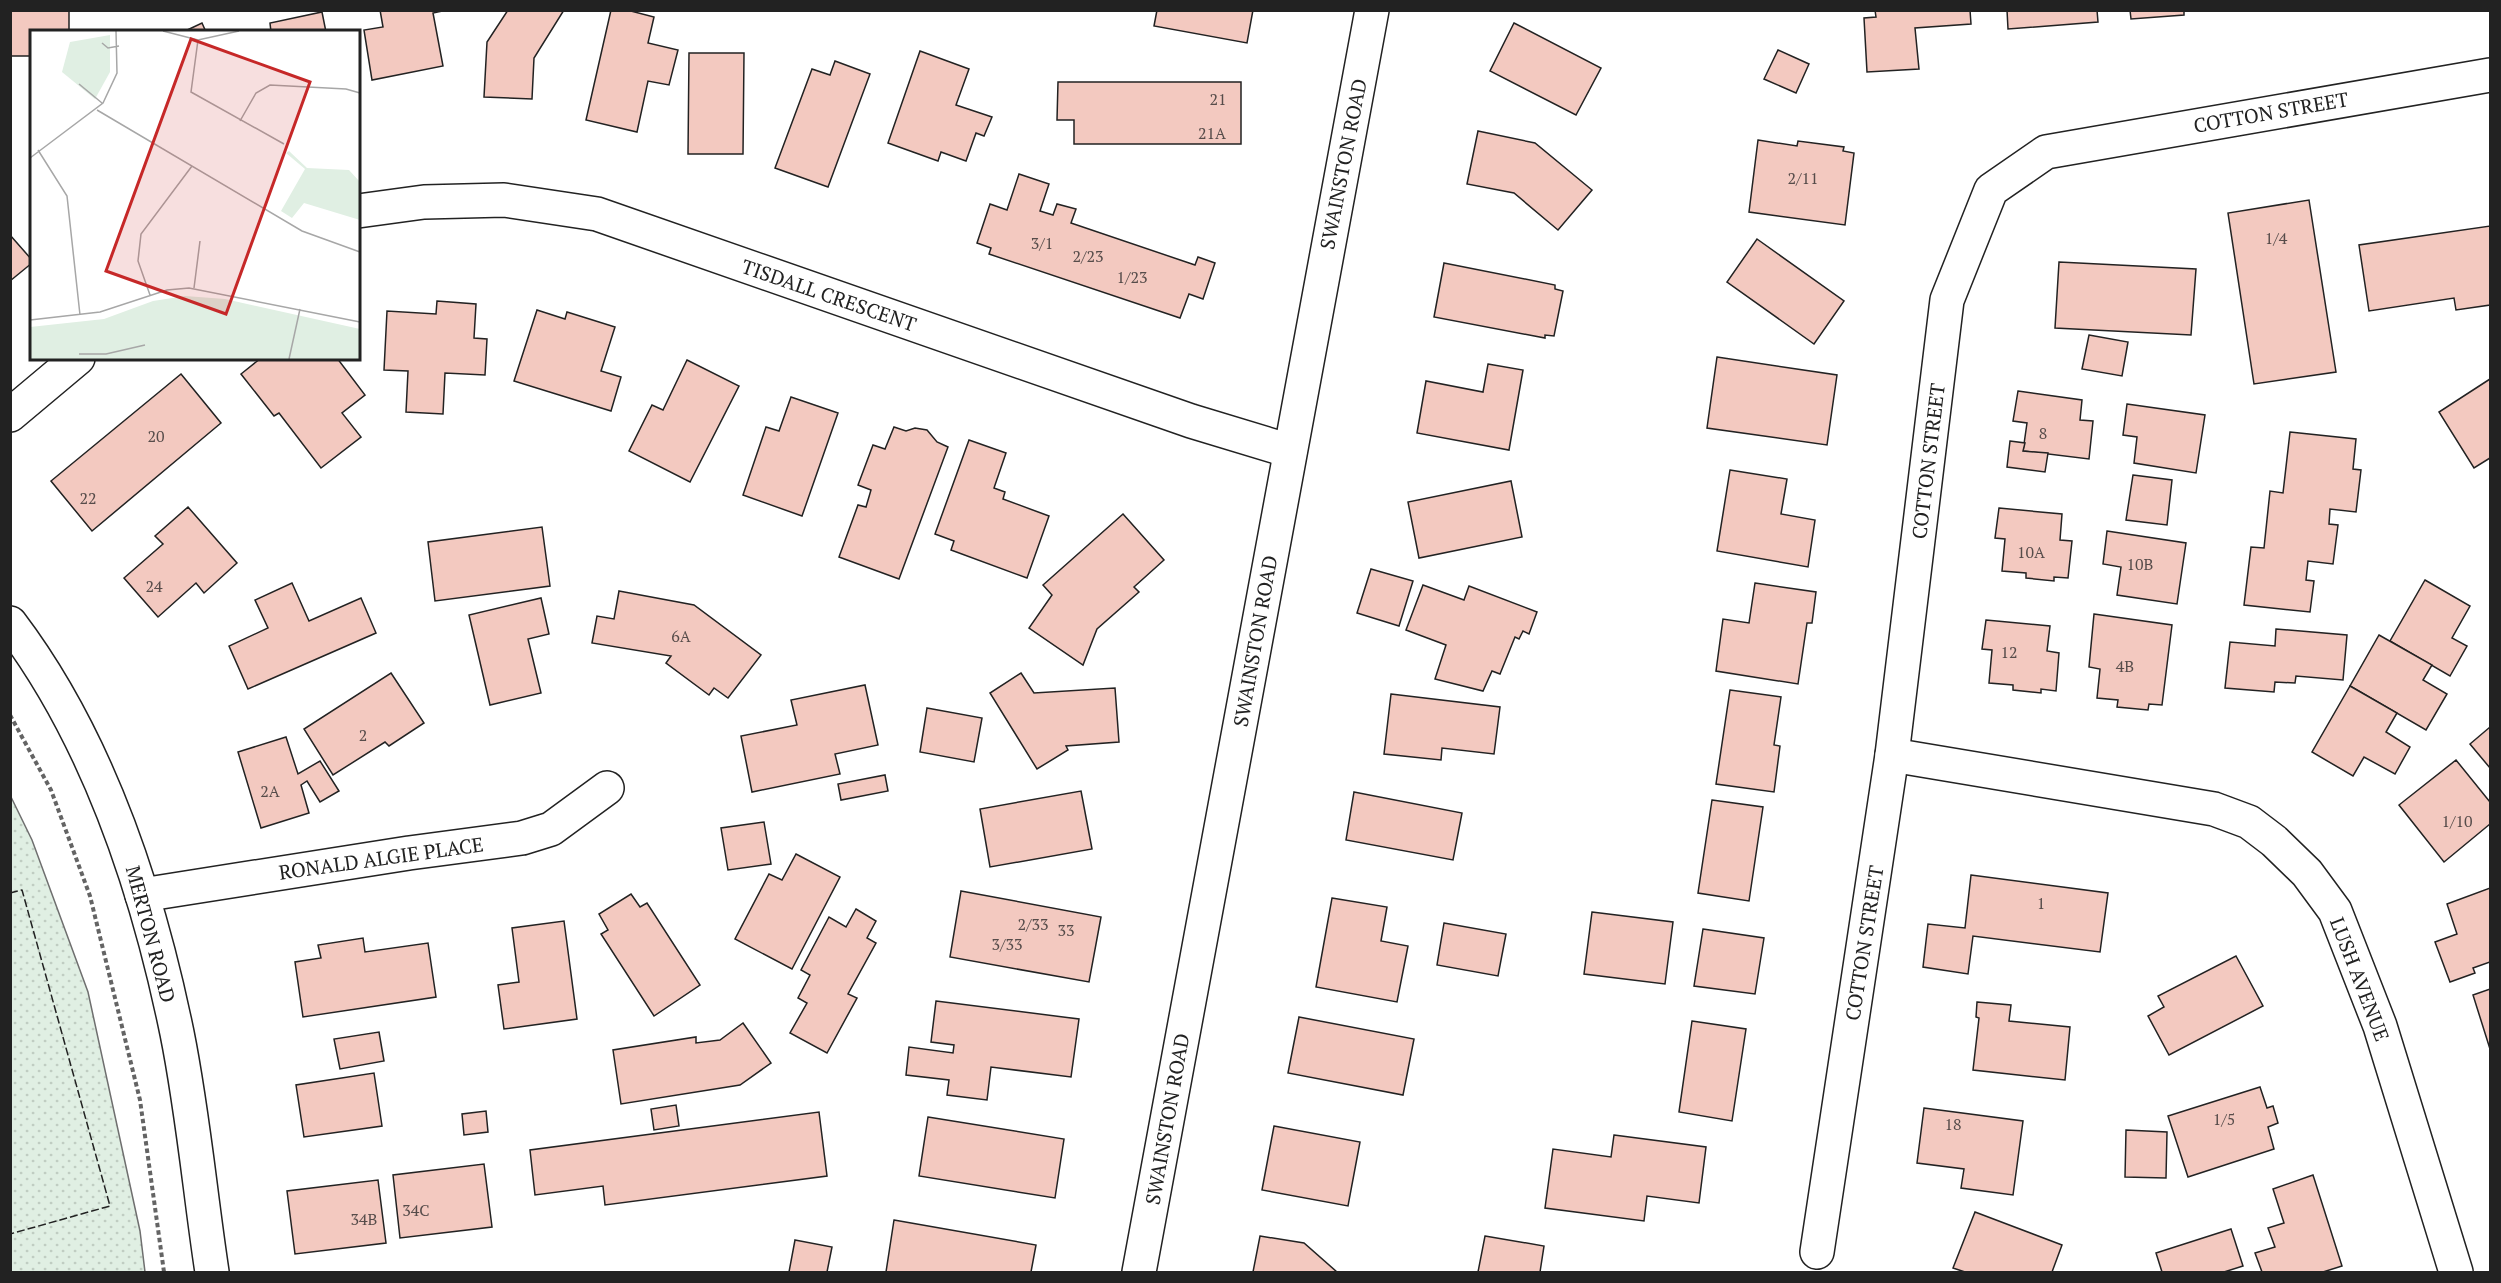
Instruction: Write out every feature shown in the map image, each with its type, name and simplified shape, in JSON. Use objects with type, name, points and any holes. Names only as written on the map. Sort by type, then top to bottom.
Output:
[{"type":"street","name":"SWAINSTON ROAD","points":[[1139,1272],[1372,10]]},
{"type":"street","name":"COTTON STREET","points":[[1817,1252],[1892,755],[1947,300],[1991,190],[2046,152],[2490,75]]},
{"type":"street","name":"TISDALL CRESCENT","points":[[360,211],[424,202],[504,200],[597,214],[1191,421],[1290,451]]},
{"type":"street","points":[[10,415],[76,360]]},
{"type":"street","name":"MERTON ROAD","points":[[10,622],[26,644],[79,736],[109,802],[142,895],[177,1034],[212,1272]]},
{"type":"street","name":"LUSH AVENUE","points":[[1892,755],[2214,809],[2249,822],[2274,841],[2307,873],[2335,911],[2379,1026],[2456,1272]]},
{"type":"street","name":"RONALD ALGIE PLACE","points":[[142,895],[409,853],[522,838],[551,829],[607,788]]},
{"type":"path","points":[[10,715],[51,790],[90,896],[140,1100],[164,1272]]},
{"type":"green space","points":[[11,797],[32,840],[88,992],[140,1231],[145,1272],[11,1272]]},
{"type":"building","points":[[10,10],[69,10],[69,30],[30,30],[30,56],[10,56]]},
{"type":"building","points":[[380,10],[447,10],[433,13],[443,66],[372,80],[364,30],[383,27]]},
{"type":"building","points":[[508,10],[564,10],[534,58],[532,99],[484,97],[487,42]]},
{"type":"building","points":[[611,10],[627,10],[654,17],[648,43],[678,50],[669,85],[648,81],[637,132],[586,120]]},
{"type":"building","points":[[1157,10],[1253,10],[1247,43],[1154,26]]},
{"type":"building","points":[[1875,10],[1970,10],[1971,24],[1915,28],[1919,69],[1867,72],[1864,18],[1876,17]]},
{"type":"building","points":[[2007,10],[2097,10],[2098,22],[2008,29]]},
{"type":"building","points":[[2130,10],[2184,10],[2184,15],[2131,19]]},
{"type":"building","points":[[322,12],[326,30],[271,30],[270,23]]},
{"type":"building","points":[[202,23],[205,30],[187,30]]},
{"type":"building","points":[[1514,23],[1601,68],[1576,115],[1490,71]]},
{"type":"building","points":[[1778,50],[1809,64],[1796,93],[1764,79]]},
{"type":"building","points":[[920,51],[969,69],[956,105],[992,117],[984,136],[976,133],[966,161],[941,152],[938,161],[888,143]]},
{"type":"building","points":[[689,53],[744,53],[743,154],[688,154]]},
{"type":"building","points":[[835,61],[870,74],[828,187],[775,168],[812,69],[830,75]]},
{"type":"building","points":[[1058,82],[1241,82],[1241,144],[1074,144],[1074,120],[1057,120]]},
{"type":"building","points":[[1478,131],[1535,143],[1592,190],[1558,230],[1514,193],[1467,184]]},
{"type":"building","points":[[1758,140],[1797,146],[1798,141],[1844,147],[1843,151],[1854,153],[1845,225],[1749,212]]},
{"type":"building","points":[[1019,174],[1049,184],[1040,211],[1053,215],[1057,204],[1076,209],[1071,223],[1195,265],[1198,257],[1215,263],[1203,299],[1189,294],[1180,318],[989,254],[991,248],[977,243],[990,204],[1007,210]]},
{"type":"building","points":[[2309,200],[2336,372],[2254,384],[2228,213]]},
{"type":"building","points":[[2490,226],[2490,305],[2456,310],[2454,298],[2369,311],[2359,245]]},
{"type":"building","points":[[10,235],[30,258],[30,265],[10,281]]},
{"type":"building","points":[[1757,239],[1844,301],[1814,344],[1727,282]]},
{"type":"building","points":[[2059,262],[2196,269],[2191,335],[2055,328]]},
{"type":"building","points":[[1444,263],[1555,285],[1555,289],[1563,291],[1554,336],[1545,335],[1545,338],[1434,317]]},
{"type":"building","points":[[437,301],[476,304],[474,338],[487,339],[485,375],[445,373],[443,414],[406,412],[408,371],[384,370],[387,311],[436,314]]},
{"type":"building","points":[[537,310],[565,319],[567,312],[615,327],[601,371],[621,377],[611,411],[514,381]]},
{"type":"building","points":[[2089,335],[2128,342],[2122,376],[2082,369]]},
{"type":"building","points":[[1717,357],[1837,375],[1827,445],[1707,428]]},
{"type":"building","points":[[258,360],[339,360],[365,395],[342,413],[361,437],[321,468],[279,413],[274,416],[241,374]]},
{"type":"building","points":[[687,360],[739,386],[690,482],[629,451],[652,405],[663,410]]},
{"type":"building","points":[[1488,364],[1523,370],[1509,450],[1417,433],[1426,381],[1483,392]]},
{"type":"building","points":[[181,374],[221,423],[92,531],[51,481]]},
{"type":"building","points":[[2490,379],[2490,458],[2474,468],[2439,412]]},
{"type":"building","points":[[2018,391],[2082,400],[2080,420],[2093,421],[2089,459],[2023,451],[2027,423],[2013,421]]},
{"type":"building","points":[[791,397],[838,413],[802,516],[743,495],[766,427],[779,431]]},
{"type":"building","points":[[2127,404],[2205,415],[2196,473],[2134,463],[2137,437],[2123,435]]},
{"type":"building","points":[[894,427],[906,431],[915,428],[927,430],[937,442],[948,447],[899,579],[839,557],[858,505],[866,507],[871,490],[858,485],[873,445],[885,449]]},
{"type":"building","points":[[2290,432],[2356,439],[2353,469],[2361,470],[2356,512],[2330,509],[2329,524],[2338,525],[2333,564],[2308,561],[2306,580],[2314,581],[2310,612],[2244,605],[2251,547],[2264,548],[2270,491],[2283,493]]},
{"type":"building","points":[[969,440],[1006,453],[994,488],[1005,492],[1003,499],[1049,516],[1027,578],[951,550],[954,541],[935,534]]},
{"type":"building","points":[[2010,441],[2025,443],[2023,451],[2048,453],[2045,472],[2007,467]]},
{"type":"building","points":[[1730,470],[1787,479],[1781,514],[1815,520],[1808,567],[1717,551]]},
{"type":"building","points":[[2133,475],[2172,480],[2167,525],[2126,520]]},
{"type":"building","points":[[1511,481],[1522,537],[1419,558],[1408,502]]},
{"type":"building","points":[[188,507],[237,563],[204,593],[196,583],[158,617],[124,578],[163,544],[155,536]]},
{"type":"building","points":[[1999,508],[2062,514],[2060,540],[2072,541],[2068,578],[2054,577],[2054,581],[2026,578],[2026,573],[2002,571],[2005,539],[1995,538]]},
{"type":"building","points":[[1123,514],[1164,560],[1134,587],[1139,592],[1097,629],[1083,665],[1029,628],[1052,595],[1043,585]]},
{"type":"building","points":[[542,527],[550,586],[435,601],[428,542]]},
{"type":"building","points":[[2107,531],[2186,543],[2177,604],[2117,595],[2121,567],[2103,564]]},
{"type":"building","points":[[1371,569],[1413,581],[1399,626],[1357,613]]},
{"type":"building","points":[[2425,580],[2470,606],[2452,638],[2467,646],[2450,676],[2390,641]]},
{"type":"building","points":[[292,583],[309,621],[361,598],[376,633],[248,689],[229,646],[268,628],[255,600]]},
{"type":"building","points":[[1755,583],[1816,592],[1812,623],[1807,623],[1798,684],[1716,671],[1723,619],[1749,623]]},
{"type":"building","points":[[1423,585],[1464,600],[1469,586],[1537,612],[1529,634],[1523,631],[1519,639],[1515,637],[1500,674],[1492,671],[1483,691],[1435,679],[1446,645],[1406,630]]},
{"type":"building","points":[[619,591],[694,605],[761,655],[728,698],[714,688],[709,695],[666,663],[671,656],[592,643],[597,616],[614,619]]},
{"type":"building","points":[[541,598],[549,634],[528,639],[541,693],[490,705],[469,615]]},
{"type":"building","points":[[2094,614],[2172,625],[2162,705],[2149,704],[2148,710],[2117,707],[2118,700],[2097,698],[2100,669],[2089,667]]},
{"type":"building","points":[[1986,620],[2050,626],[2047,651],[2059,653],[2056,691],[2041,689],[2041,693],[2013,690],[2013,685],[1989,683],[1992,650],[1982,649]]},
{"type":"building","points":[[2276,629],[2347,635],[2343,680],[2296,676],[2295,683],[2275,682],[2274,692],[2225,688],[2230,642],[2275,646]]},
{"type":"building","points":[[2379,635],[2432,665],[2423,680],[2447,694],[2426,730],[2350,686]]},
{"type":"building","points":[[391,673],[424,723],[389,746],[385,742],[333,775],[304,729]]},
{"type":"building","points":[[1021,673],[1034,693],[1115,688],[1119,742],[1066,746],[1068,750],[1037,769],[990,693]]},
{"type":"building","points":[[865,685],[878,745],[835,754],[840,774],[752,792],[741,736],[797,725],[791,700]]},
{"type":"building","points":[[2350,686],[2397,713],[2386,732],[2410,747],[2395,774],[2364,757],[2353,776],[2312,752]]},
{"type":"building","points":[[1730,690],[1781,697],[1774,745],[1780,746],[1774,792],[1716,784]]},
{"type":"building","points":[[1391,694],[1500,707],[1494,754],[1442,748],[1441,760],[1384,754]]},
{"type":"building","points":[[927,708],[982,718],[974,762],[920,752]]},
{"type":"building","points":[[2490,727],[2490,768],[2470,744]]},
{"type":"building","points":[[286,737],[298,774],[320,761],[339,791],[320,802],[307,781],[301,785],[309,813],[261,828],[238,752]]},
{"type":"building","points":[[2456,760],[2490,802],[2490,824],[2444,862],[2399,805]]},
{"type":"building","points":[[885,775],[888,791],[841,800],[838,784]]},
{"type":"building","points":[[1081,791],[1092,849],[990,867],[980,809]]},
{"type":"building","points":[[1354,792],[1462,813],[1453,860],[1346,840]]},
{"type":"building","points":[[1712,800],[1763,807],[1749,901],[1698,893]]},
{"type":"building","points":[[764,822],[771,864],[728,870],[721,828]]},
{"type":"building","points":[[796,854],[840,877],[792,969],[735,939],[769,874],[782,880]]},
{"type":"building","points":[[1971,875],[2108,893],[2100,952],[1973,936],[1968,974],[1923,967],[1928,924],[1965,928]]},
{"type":"building","points":[[2490,888],[2490,962],[2473,968],[2475,973],[2450,982],[2435,942],[2457,934],[2447,904]]},
{"type":"building","points":[[961,891],[1101,917],[1089,982],[950,957]]},
{"type":"building","points":[[631,894],[640,907],[647,903],[700,985],[654,1016],[601,934],[608,930],[599,914]]},
{"type":"building","points":[[1332,898],[1387,907],[1381,941],[1408,946],[1397,1002],[1316,987]]},
{"type":"building","points":[[856,909],[876,921],[867,938],[876,943],[848,994],[857,998],[827,1053],[790,1033],[807,1003],[798,998],[810,975],[801,970],[829,917],[846,927]]},
{"type":"building","points":[[1592,912],[1673,922],[1665,984],[1584,974]]},
{"type":"building","points":[[564,921],[577,1019],[504,1029],[498,985],[519,982],[512,928]]},
{"type":"building","points":[[1444,923],[1506,934],[1498,976],[1437,965]]},
{"type":"building","points":[[1703,929],[1764,938],[1755,994],[1694,986]]},
{"type":"building","points":[[363,938],[365,952],[428,943],[436,997],[303,1017],[295,962],[321,958],[318,945]]},
{"type":"building","points":[[2236,956],[2263,1006],[2169,1055],[2148,1016],[2164,1007],[2158,996]]},
{"type":"building","points":[[2490,989],[2490,1049],[2473,995]]},
{"type":"building","points":[[936,1001],[1079,1019],[1071,1077],[991,1067],[987,1100],[947,1095],[949,1080],[906,1075],[909,1047],[953,1053],[954,1045],[931,1042]]},
{"type":"building","points":[[1977,1002],[2011,1005],[2009,1021],[2070,1027],[2065,1080],[1973,1070],[1979,1018],[1976,1017]]},
{"type":"building","points":[[1299,1017],[1414,1039],[1403,1095],[1288,1073]]},
{"type":"building","points":[[1692,1021],[1746,1029],[1732,1121],[1679,1112]]},
{"type":"building","points":[[743,1023],[771,1063],[740,1085],[621,1104],[613,1050],[696,1037],[696,1043],[720,1040]]},
{"type":"building","points":[[379,1032],[384,1061],[340,1069],[334,1039]]},
{"type":"building","points":[[374,1073],[382,1126],[304,1137],[296,1085]]},
{"type":"building","points":[[2260,1087],[2267,1108],[2273,1106],[2278,1123],[2268,1127],[2274,1149],[2188,1177],[2168,1116]]},
{"type":"building","points":[[676,1105],[679,1126],[654,1130],[651,1109]]},
{"type":"building","points":[[1924,1108],[2023,1121],[2013,1195],[1961,1188],[1964,1169],[1917,1163]]},
{"type":"building","points":[[486,1111],[488,1132],[464,1135],[462,1114]]},
{"type":"building","points":[[819,1112],[827,1176],[605,1205],[603,1186],[535,1195],[530,1150]]},
{"type":"building","points":[[928,1117],[1064,1139],[1055,1198],[919,1176]]},
{"type":"building","points":[[1274,1126],[1360,1142],[1348,1206],[1262,1190]]},
{"type":"building","points":[[2126,1130],[2167,1132],[2166,1178],[2125,1177]]},
{"type":"building","points":[[1614,1135],[1706,1147],[1699,1203],[1647,1196],[1644,1221],[1545,1208],[1553,1149],[1611,1157]]},
{"type":"building","points":[[484,1164],[492,1227],[400,1238],[393,1175]]},
{"type":"building","points":[[2313,1175],[2342,1266],[2323,1272],[2262,1272],[2255,1253],[2275,1247],[2268,1228],[2284,1223],[2273,1189]]},
{"type":"building","points":[[378,1180],[386,1243],[295,1254],[287,1191]]},
{"type":"building","points":[[1975,1212],[2062,1245],[2052,1272],[1965,1272],[1953,1268]]},
{"type":"building","points":[[894,1220],[1036,1245],[1031,1272],[886,1272]]},
{"type":"building","points":[[2231,1229],[2243,1266],[2224,1272],[2162,1272],[2156,1253]]},
{"type":"building","points":[[1260,1236],[1304,1243],[1337,1272],[1253,1272]]},
{"type":"building","points":[[1485,1236],[1544,1246],[1540,1272],[1478,1272]]},
{"type":"building","points":[[795,1240],[832,1247],[827,1272],[789,1272]]},
{"type":"fence","points":[[10,893],[22,890],[110,1206],[10,1234]]}]
